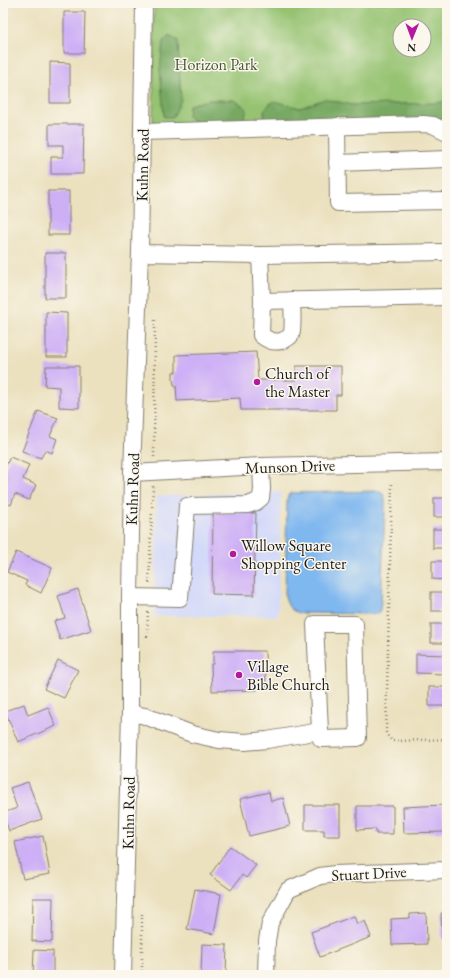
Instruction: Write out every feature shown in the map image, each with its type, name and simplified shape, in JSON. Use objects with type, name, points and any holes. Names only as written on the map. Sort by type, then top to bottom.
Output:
[{"type":"street","name":"Kuhn Road","points":[[123,975],[130,713],[132,472],[140,253],[144,3]]},
{"type":"street","points":[[142,132],[424,124],[434,125],[447,132]]},
{"type":"street","points":[[337,126],[338,203],[447,201]]},
{"type":"street","points":[[337,163],[447,159]]},
{"type":"street","points":[[140,253],[260,255],[447,252]]},
{"type":"street","points":[[260,255],[262,301],[261,335],[268,340],[277,342],[285,340],[291,336],[292,300]]},
{"type":"street","points":[[262,301],[447,297]]},
{"type":"street","name":"Munson Drive","points":[[132,472],[262,466],[447,462]]},
{"type":"street","points":[[130,597],[180,598],[187,506],[248,505],[256,502],[261,498],[262,494],[262,466]]},
{"type":"street","points":[[315,624],[355,624],[358,738],[321,739],[320,732],[315,624]]},
{"type":"street","points":[[130,713],[145,716],[192,734],[219,740],[245,742],[320,732]]},
{"type":"street","name":"Stuart Drive","points":[[266,975],[267,941],[270,923],[288,890],[320,876],[335,874],[447,870]]},
{"type":"path","points":[[392,484],[386,732],[392,741],[447,739]]},
{"type":"shaded area","points":[[281,492],[278,616],[154,616],[157,496]]},
{"type":"green space","name":"Horizon Park","points":[[154,3],[447,3],[447,119],[153,127]]},
{"type":"green space","points":[[169,35],[178,40],[181,100],[173,117],[164,117],[160,70],[163,41]]},
{"type":"green space","points":[[325,99],[352,105],[436,103],[447,101],[447,119],[265,124],[264,110],[273,101],[300,108]]},
{"type":"green space","points":[[208,100],[235,100],[247,109],[242,125],[201,126],[188,117],[189,105]]},
{"type":"water","points":[[378,491],[383,494],[385,499],[385,508],[381,602],[378,613],[299,613],[291,609],[285,596],[288,496],[292,493]]},
{"type":"building","points":[[64,12],[85,12],[84,53],[64,53]]},
{"type":"building","points":[[50,62],[70,63],[70,103],[50,103]]},
{"type":"building","points":[[49,124],[84,124],[83,174],[51,174],[51,157],[63,157],[63,145],[49,145]]},
{"type":"building","points":[[48,191],[69,191],[69,235],[48,235]]},
{"type":"building","points":[[45,253],[66,253],[66,298],[45,298]]},
{"type":"building","points":[[46,312],[67,313],[67,357],[46,357]]},
{"type":"building","name":"Church of the Master","points":[[256,352],[258,380],[296,380],[296,366],[341,366],[341,395],[336,395],[336,410],[241,410],[240,398],[177,401],[176,385],[174,385],[173,379],[173,372],[176,372],[176,355]]},
{"type":"building","points":[[46,366],[79,366],[79,408],[59,407],[59,387],[45,386]]},
{"type":"building","points":[[38,411],[58,418],[50,436],[57,439],[52,453],[45,450],[41,458],[22,451]]},
{"type":"building","points":[[10,457],[29,465],[23,479],[36,485],[29,500],[15,494],[11,505],[3,501],[3,472]]},
{"type":"building","points":[[434,498],[447,498],[447,517],[434,517]]},
{"type":"building","points":[[213,513],[256,513],[254,595],[212,594]]},
{"type":"building","points":[[433,529],[447,529],[447,548],[433,548]]},
{"type":"building","points":[[16,552],[52,568],[41,593],[25,585],[27,581],[7,572]]},
{"type":"building","points":[[432,561],[447,561],[447,580],[432,579]]},
{"type":"building","points":[[78,589],[91,630],[60,640],[54,621],[65,618],[58,596]]},
{"type":"building","points":[[431,592],[447,592],[447,611],[431,611]]},
{"type":"building","points":[[431,624],[447,624],[447,643],[431,643]]},
{"type":"building","name":"Village Bible Church","points":[[213,651],[265,651],[266,686],[258,687],[257,690],[212,691],[211,664],[213,664]]},
{"type":"building","points":[[416,654],[446,655],[445,674],[416,673]]},
{"type":"building","points":[[58,660],[78,670],[64,698],[44,689]]},
{"type":"building","points":[[429,687],[447,687],[447,706],[429,706]]},
{"type":"building","points":[[24,704],[28,715],[48,707],[56,726],[18,742],[5,711]]},
{"type":"building","points":[[28,782],[42,819],[9,831],[3,813],[17,808],[10,788]]},
{"type":"building","points":[[269,792],[271,801],[283,798],[290,826],[249,836],[240,799]]},
{"type":"building","points":[[305,805],[340,805],[340,836],[324,836],[324,830],[305,830]]},
{"type":"building","points":[[443,805],[444,832],[404,833],[403,807]]},
{"type":"building","points":[[357,806],[393,806],[393,834],[376,834],[376,829],[357,830]]},
{"type":"building","points":[[43,836],[50,874],[23,879],[15,842]]},
{"type":"building","points":[[230,846],[256,865],[246,878],[242,875],[231,890],[210,875]]},
{"type":"building","points":[[195,889],[221,894],[214,934],[187,929]]},
{"type":"building","points":[[33,898],[53,898],[52,942],[32,941]]},
{"type":"building","points":[[447,912],[447,939],[442,939],[441,913]]},
{"type":"building","points":[[426,913],[427,944],[392,945],[391,919],[410,918],[410,914]]},
{"type":"building","points":[[354,916],[357,924],[365,921],[371,937],[320,957],[311,932]]},
{"type":"building","points":[[202,944],[227,945],[226,975],[201,975]]},
{"type":"building","points":[[34,950],[53,951],[53,975],[33,975]]},
{"type":"place","name":"Church of the Master","points":[[257,382]]},
{"type":"place","name":"Willow Square Shopping Center","points":[[233,554]]},
{"type":"place","name":"Village Bible Church","points":[[239,675]]}]
